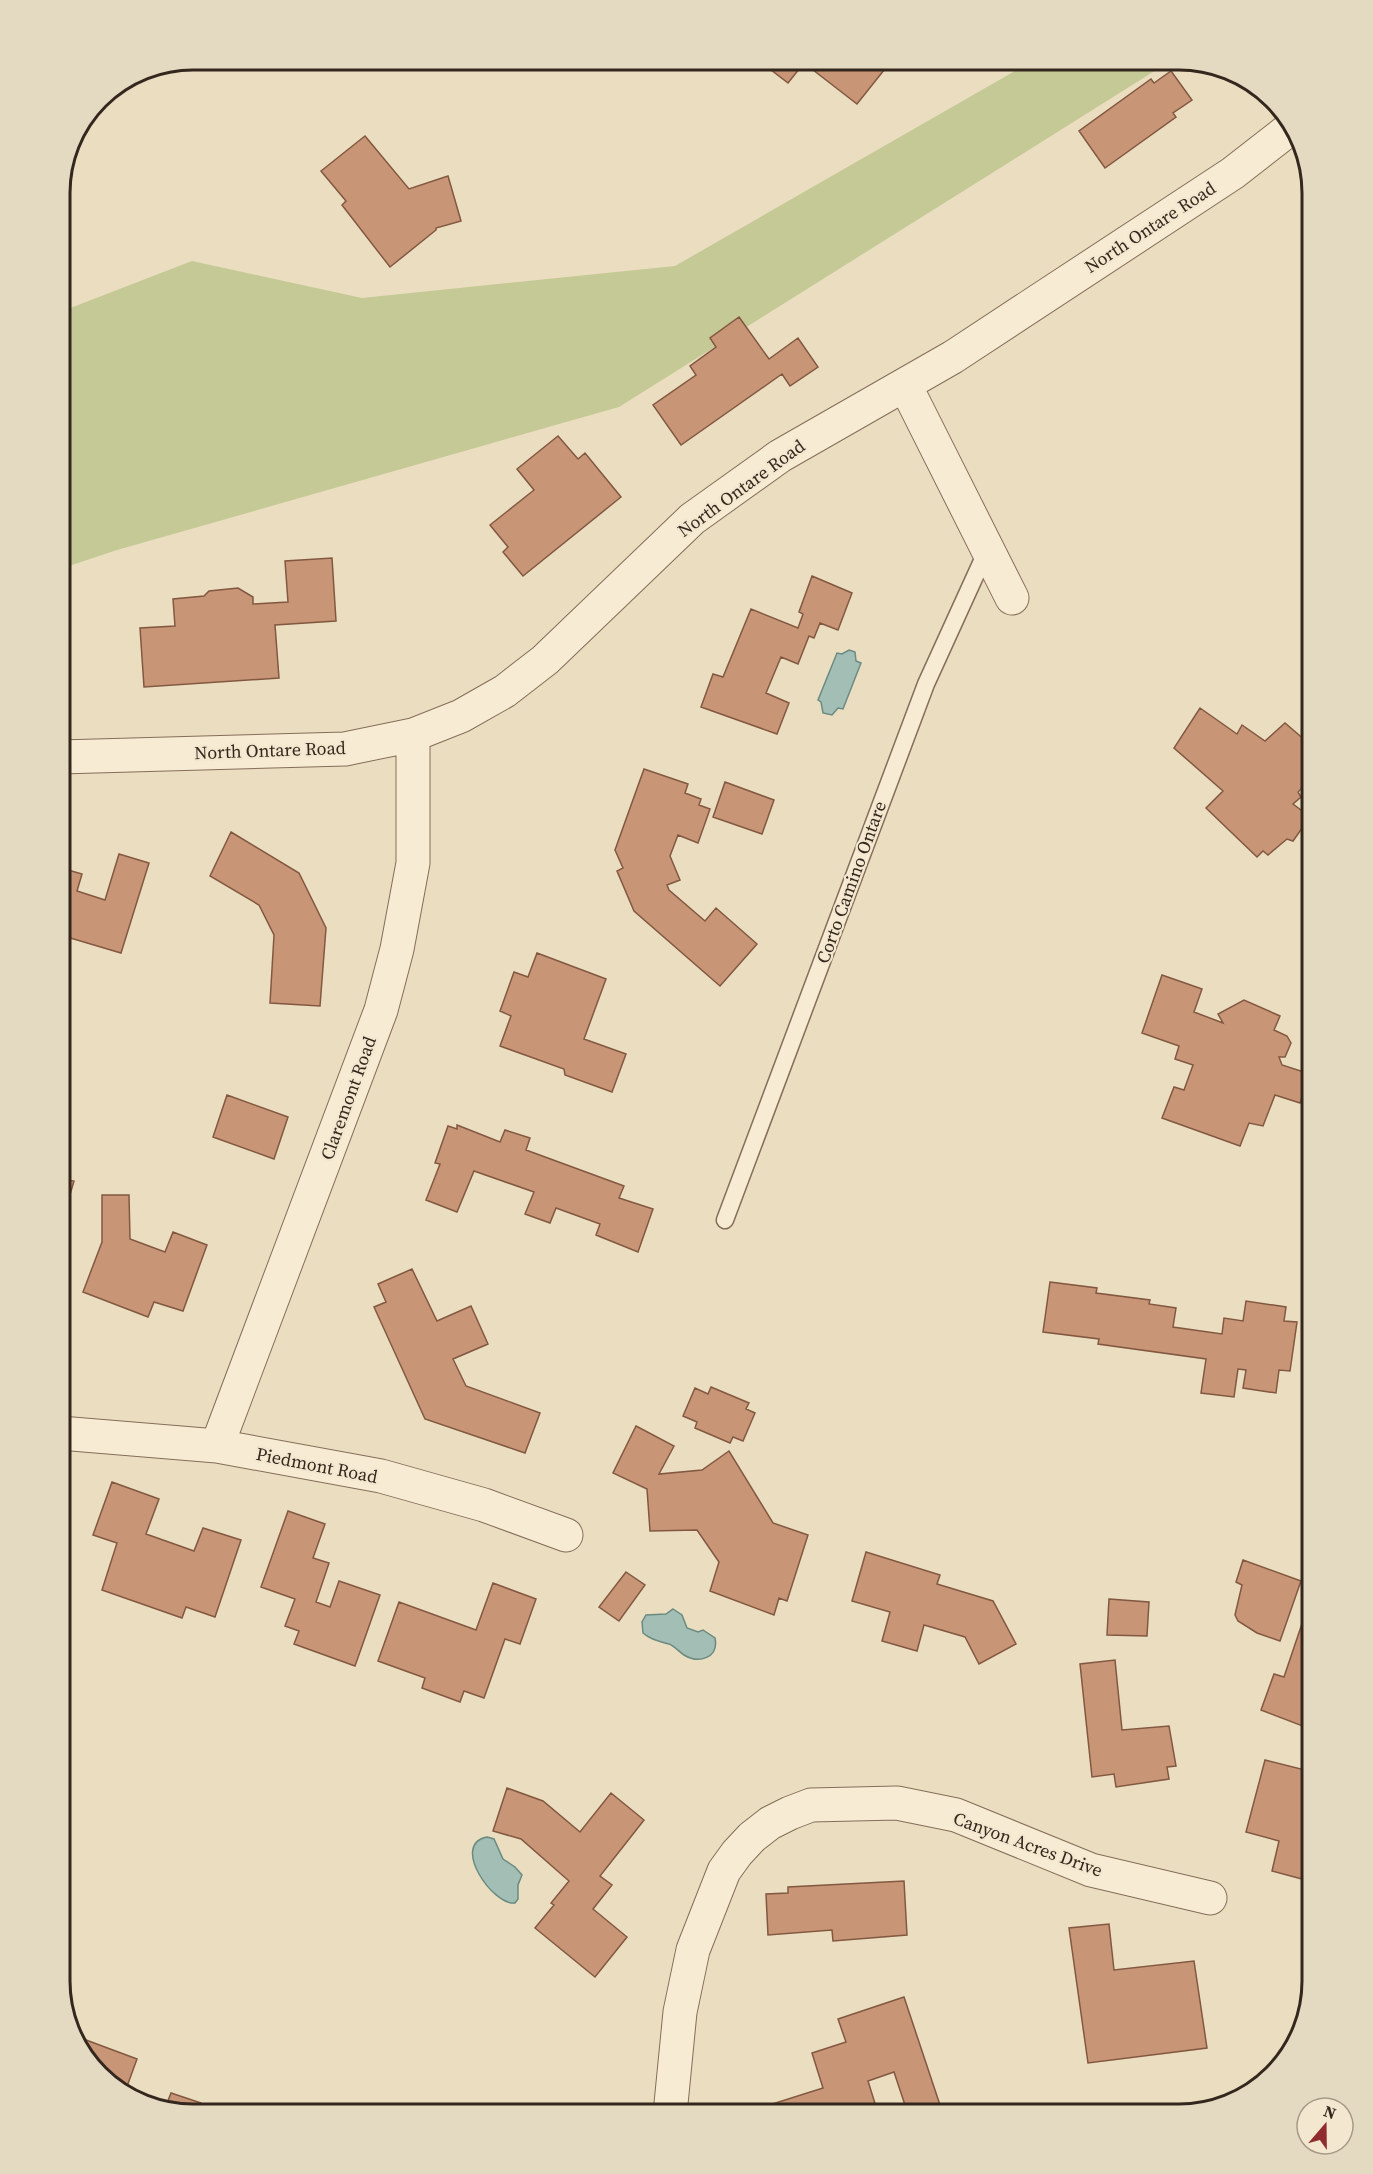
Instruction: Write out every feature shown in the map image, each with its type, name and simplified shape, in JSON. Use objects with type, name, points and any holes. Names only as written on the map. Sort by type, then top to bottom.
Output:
[{"type":"street","name":"North Ontare Road","points":[[71,757],[345,749],[413,735],[461,716],[505,691],[545,660],[692,519],[780,456],[953,357],[1233,172],[1286,132]]},
{"type":"street","points":[[905,385],[1012,598]]},
{"type":"street","name":"Claremont Road","points":[[217,1446],[383,1002],[397,949],[413,863],[413,735]]},
{"type":"street","name":"Piedmont Road","points":[[70,1434],[217,1446],[381,1476],[484,1505],[566,1535]]},
{"type":"street","name":"Canyon Acres Drive","points":[[671,2103],[680,2012],[693,1950],[724,1871],[752,1837],[770,1823],[810,1805],[897,1803],[956,1815],[1091,1870],[1210,1898]]},
{"type":"lane","name":"Corto Camino Ontare","points":[[725,1220],[926,684],[987,549]]},
{"type":"green space","points":[[1015,71],[1155,71],[619,407],[117,550],[71,565],[71,308],[192,261],[362,298],[675,266]]},
{"type":"water","points":[[849,650],[855,652],[856,661],[861,663],[843,709],[838,708],[832,715],[823,713],[821,702],[818,700],[837,653],[842,654]]},
{"type":"water","points":[[673,1609],[682,1615],[687,1628],[698,1632],[703,1630],[715,1638],[711,1655],[701,1659],[690,1658],[671,1645],[652,1639],[643,1633],[642,1622],[646,1615],[666,1614]]},
{"type":"water","points":[[487,1837],[494,1839],[503,1859],[522,1875],[518,1885],[518,1899],[515,1903],[496,1895],[479,1874],[474,1862],[473,1851],[477,1842]]},
{"type":"building","points":[[772,71],[798,71],[788,83]]},
{"type":"building","points":[[814,71],[883,71],[857,104]]},
{"type":"building","points":[[1171,71],[1192,100],[1173,113],[1176,117],[1105,168],[1079,131],[1151,79],[1154,83]]},
{"type":"building","points":[[365,136],[409,189],[448,176],[461,221],[436,228],[390,267],[342,205],[346,201],[321,171]]},
{"type":"building","points":[[739,317],[769,359],[798,338],[818,367],[790,386],[782,374],[681,445],[653,405],[696,375],[690,366],[716,347],[710,338]]},
{"type":"building","points":[[558,436],[578,459],[585,453],[621,497],[523,576],[503,552],[508,547],[490,525],[534,490],[517,469]]},
{"type":"building","points":[[332,558],[336,621],[275,625],[279,678],[144,687],[140,628],[175,626],[173,599],[204,596],[209,591],[238,588],[253,597],[253,604],[288,602],[285,561]]},
{"type":"building","points":[[812,576],[852,593],[838,630],[820,623],[814,638],[809,636],[798,664],[781,657],[766,693],[789,703],[777,734],[701,707],[713,674],[723,677],[751,609],[798,628],[803,614],[799,612]]},
{"type":"building","points":[[1200,708],[1237,734],[1242,725],[1265,741],[1285,723],[1302,738],[1302,788],[1298,792],[1301,797],[1293,804],[1302,811],[1302,828],[1293,841],[1287,839],[1268,855],[1263,851],[1257,857],[1206,808],[1223,791],[1174,748]]},
{"type":"building","points":[[644,769],[688,784],[685,793],[701,799],[699,805],[710,809],[698,843],[678,835],[670,856],[680,880],[667,885],[669,890],[705,921],[716,908],[757,944],[720,986],[634,911],[617,871],[623,868],[615,850]]},
{"type":"building","points":[[725,782],[774,800],[762,834],[713,817]]},
{"type":"building","points":[[231,832],[299,873],[326,928],[320,1006],[270,1003],[274,935],[259,905],[210,876]]},
{"type":"building","points":[[119,854],[149,863],[121,953],[71,938],[71,871],[82,874],[77,891],[105,900]]},
{"type":"building","points":[[537,953],[606,979],[584,1039],[626,1054],[612,1092],[565,1075],[564,1069],[500,1046],[511,1016],[500,1011],[514,972],[528,977]]},
{"type":"building","points":[[1162,975],[1202,989],[1194,1012],[1223,1023],[1218,1014],[1244,1000],[1280,1016],[1274,1030],[1287,1036],[1291,1043],[1285,1057],[1279,1057],[1282,1065],[1302,1071],[1300,1103],[1275,1095],[1263,1126],[1249,1123],[1240,1146],[1162,1118],[1174,1087],[1184,1090],[1193,1065],[1175,1059],[1179,1046],[1142,1033]]},
{"type":"building","points":[[227,1095],[288,1117],[274,1159],[213,1137]]},
{"type":"building","points":[[457,1125],[500,1142],[505,1130],[530,1138],[526,1150],[624,1186],[619,1198],[653,1209],[638,1252],[596,1235],[600,1224],[556,1208],[550,1223],[525,1214],[534,1192],[474,1171],[457,1212],[426,1200],[440,1164],[435,1163],[448,1126],[457,1129]]},
{"type":"building","points":[[102,1195],[129,1195],[130,1239],[165,1252],[173,1232],[207,1245],[183,1311],[154,1302],[148,1317],[83,1292],[102,1242]]},
{"type":"building","points":[[412,1269],[437,1321],[471,1306],[488,1344],[453,1359],[466,1386],[540,1413],[525,1453],[425,1419],[374,1307],[386,1302],[378,1284]]},
{"type":"building","points":[[1050,1282],[1097,1288],[1096,1293],[1150,1300],[1149,1304],[1176,1308],[1173,1327],[1222,1334],[1224,1318],[1243,1321],[1246,1301],[1286,1307],[1284,1321],[1297,1322],[1290,1371],[1279,1370],[1276,1393],[1243,1388],[1246,1370],[1238,1369],[1234,1397],[1201,1393],[1206,1359],[1098,1344],[1099,1339],[1043,1332]]},
{"type":"building","points":[[711,1387],[749,1403],[746,1409],[755,1413],[743,1441],[733,1437],[730,1443],[695,1428],[697,1422],[683,1416],[695,1388],[708,1394]]},
{"type":"building","points":[[636,1426],[674,1446],[659,1474],[702,1470],[729,1451],[773,1523],[808,1535],[787,1601],[779,1598],[774,1615],[710,1591],[719,1562],[697,1530],[650,1531],[647,1489],[613,1473]]},
{"type":"building","points":[[112,1482],[159,1499],[146,1534],[194,1551],[203,1528],[241,1540],[215,1617],[186,1607],[182,1618],[102,1590],[117,1543],[93,1535]]},
{"type":"building","points":[[288,1511],[325,1524],[313,1558],[329,1563],[316,1602],[330,1607],[339,1581],[380,1595],[355,1666],[294,1644],[299,1631],[285,1626],[295,1599],[261,1587]]},
{"type":"building","points":[[866,1552],[940,1575],[937,1584],[993,1601],[1016,1644],[979,1664],[965,1637],[924,1625],[917,1651],[882,1641],[890,1612],[852,1601]]},
{"type":"building","points":[[1243,1560],[1301,1581],[1280,1641],[1257,1633],[1238,1621],[1235,1615],[1242,1585],[1236,1582]]},
{"type":"building","points":[[626,1572],[645,1585],[619,1621],[599,1607]]},
{"type":"building","points":[[493,1583],[536,1599],[520,1644],[505,1639],[484,1698],[464,1691],[460,1702],[422,1688],[425,1678],[378,1661],[399,1602],[476,1630]]},
{"type":"building","points":[[1109,1599],[1149,1602],[1147,1636],[1107,1635]]},
{"type":"building","points":[[1302,1624],[1302,1726],[1261,1710],[1274,1674],[1284,1677]]},
{"type":"building","points":[[1115,1660],[1122,1730],[1169,1726],[1176,1766],[1167,1767],[1169,1779],[1116,1787],[1114,1774],[1092,1777],[1080,1664]]},
{"type":"building","points":[[1265,1760],[1302,1769],[1302,1879],[1272,1871],[1279,1841],[1246,1832]]},
{"type":"building","points":[[507,1788],[543,1801],[580,1832],[611,1793],[644,1820],[600,1876],[612,1885],[593,1909],[627,1937],[595,1977],[535,1928],[554,1905],[551,1903],[569,1881],[521,1839],[493,1831]]},
{"type":"building","points":[[904,1881],[907,1935],[833,1941],[832,1930],[768,1935],[766,1894],[788,1893],[788,1887]]},
{"type":"building","points":[[1109,1924],[1114,1970],[1194,1961],[1207,2048],[1088,2063],[1069,1928]]},
{"type":"building","points":[[904,1997],[940,2104],[905,2104],[894,2072],[868,2081],[875,2104],[774,2104],[823,2088],[812,2053],[846,2042],[838,2019]]},
{"type":"building","points":[[86,2040],[137,2059],[128,2085],[101,2062]]},
{"type":"building","points":[[171,2093],[201,2103],[186,2103],[168,2101]]}]
